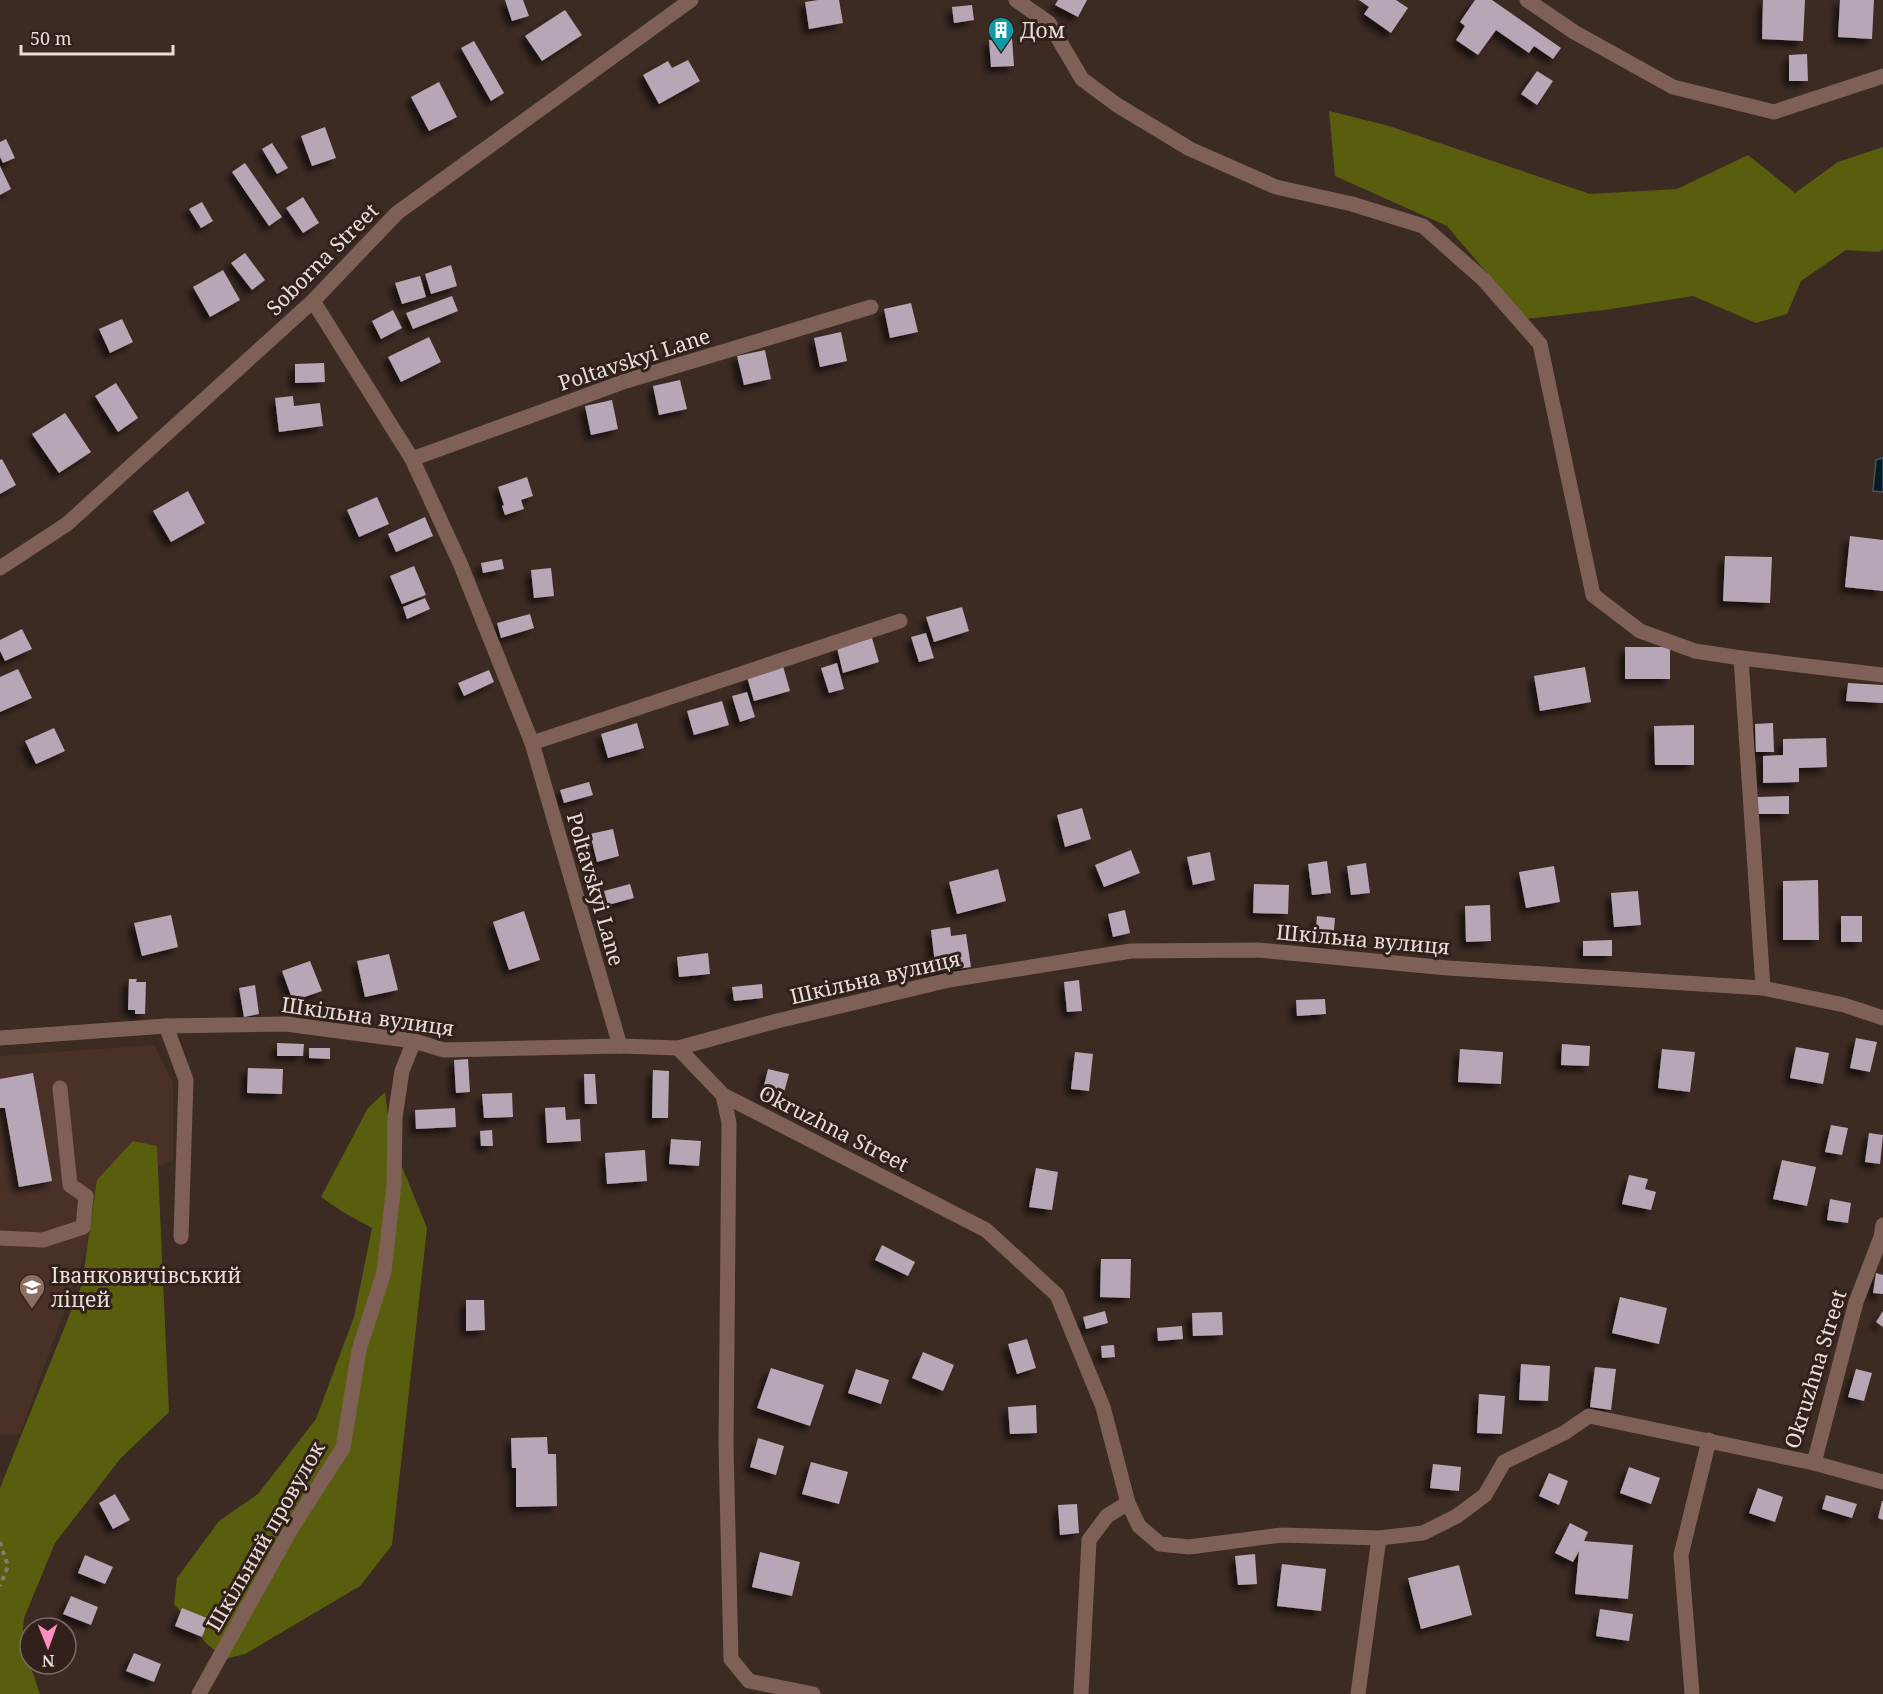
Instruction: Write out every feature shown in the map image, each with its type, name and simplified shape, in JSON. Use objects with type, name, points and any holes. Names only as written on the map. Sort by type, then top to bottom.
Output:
[{"type":"street","name":"Soborna Street","points":[[0,568],[67,524],[313,301],[397,213],[690,0]]},
{"type":"street","points":[[1016,0],[1049,22],[1082,79],[1144,122],[1190,149],[1276,187],[1352,204],[1423,226],[1484,280],[1540,344],[1593,595],[1640,631],[1695,651],[1883,675]]},
{"type":"street","points":[[1527,0],[1574,32],[1673,87],[1774,112],[1883,76]]},
{"type":"street","name":"Poltavskyi Lane","points":[[313,301],[412,459],[460,563],[532,743],[620,1046]]},
{"type":"street","name":"Poltavskyi Lane","points":[[412,459],[626,381],[871,307]]},
{"type":"street","points":[[532,743],[900,621]]},
{"type":"street","points":[[1741,658],[1763,988]]},
{"type":"street","name":"Шкільна вулиця","points":[[0,1038],[166,1026],[286,1024],[414,1041],[444,1050],[620,1046],[678,1048],[777,1021],[949,980],[1131,951],[1258,950],[1448,968],[1763,988],[1844,1005],[1883,1018]]},
{"type":"street","points":[[166,1026],[186,1080],[181,1237]]},
{"type":"street","name":"Шкільний провулок","points":[[199,1694],[291,1529],[343,1448],[359,1350],[384,1272],[394,1184],[395,1117],[402,1071],[414,1041]]},
{"type":"street","points":[[678,1048],[723,1095]]},
{"type":"street","points":[[0,1238],[44,1240],[83,1227],[86,1196],[70,1185],[60,1088]]},
{"type":"street","name":"Okruzhna Street","points":[[723,1095],[986,1230],[1057,1295],[1103,1407],[1128,1503],[1139,1526],[1160,1544],[1189,1548],[1282,1535],[1379,1538],[1423,1533],[1457,1516],[1485,1495],[1504,1462],[1564,1432],[1589,1416],[1814,1463],[1856,1302],[1881,1237],[1883,1225]]},
{"type":"street","name":"Okruzhna Street","points":[[723,1095],[729,1123],[726,1445],[731,1659],[749,1682],[813,1694]]},
{"type":"street","points":[[1692,1694],[1681,1556],[1709,1440]]},
{"type":"street","points":[[1814,1463],[1883,1482]]},
{"type":"street","points":[[1081,1694],[1089,1540],[1107,1516],[1128,1503]]},
{"type":"street","points":[[1358,1694],[1379,1538]]},
{"type":"path","points":[[0,1542],[9,1566],[0,1586]]},
{"type":"shaded area","points":[[1329,111],[1389,126],[1590,194],[1677,189],[1748,155],[1795,193],[1838,162],[1883,147],[1883,249],[1879,252],[1846,250],[1801,281],[1787,314],[1756,323],[1693,296],[1605,310],[1526,319],[1447,226],[1335,176]]},
{"type":"shaded area","name":"Іванковичівський ліцей","points":[[154,1045],[173,1083],[173,1160],[109,1186],[20,1434],[0,1435],[0,1056]]},
{"type":"shaded area","points":[[385,1092],[391,1140],[427,1228],[392,1545],[360,1586],[245,1654],[225,1659],[206,1643],[174,1604],[177,1578],[219,1521],[258,1494],[316,1419],[354,1317],[372,1228],[321,1197],[368,1108]]},
{"type":"shaded area","points":[[133,1141],[157,1146],[169,1412],[120,1459],[55,1543],[25,1616],[18,1616],[18,1676],[34,1676],[40,1694],[0,1694],[0,1488],[82,1284],[97,1180]]},
{"type":"water","points":[[1883,458],[1883,492],[1873,491],[1876,460]]},
{"type":"building","points":[[505,0],[523,0],[529,16],[512,21]]},
{"type":"building","points":[[839,0],[843,23],[809,29],[805,2]]},
{"type":"building","points":[[1058,0],[1087,0],[1078,17],[1055,5]]},
{"type":"building","points":[[1359,0],[1396,0],[1408,8],[1391,33],[1364,14],[1369,7]]},
{"type":"building","points":[[1475,0],[1492,0],[1561,48],[1553,59],[1534,46],[1529,53],[1496,30],[1478,55],[1456,40],[1465,26],[1460,22]]},
{"type":"building","points":[[1763,0],[1805,0],[1803,41],[1762,39]]},
{"type":"building","points":[[1840,0],[1874,0],[1872,39],[1838,37]]},
{"type":"building","points":[[972,5],[974,20],[954,23],[952,7]]},
{"type":"building","points":[[565,10],[582,35],[542,61],[525,36]]},
{"type":"building","name":"Дом","points":[[1012,38],[1014,66],[991,67],[989,40]]},
{"type":"building","points":[[474,41],[504,93],[491,101],[461,48]]},
{"type":"building","points":[[1807,54],[1808,81],[1789,81],[1789,55]]},
{"type":"building","points":[[688,60],[700,81],[659,104],[643,75],[668,61],[672,68]]},
{"type":"building","points":[[1537,71],[1553,81],[1537,105],[1521,94]]},
{"type":"building","points":[[439,82],[457,117],[429,131],[411,97]]},
{"type":"building","points":[[325,127],[336,158],[312,166],[301,136]]},
{"type":"building","points":[[6,139],[15,158],[3,163],[0,157],[0,142]]},
{"type":"building","points":[[272,143],[288,168],[277,174],[262,149]]},
{"type":"building","points":[[245,163],[282,217],[269,226],[232,172]]},
{"type":"building","points":[[0,166],[11,189],[0,195]]},
{"type":"building","points":[[303,197],[319,223],[303,233],[286,208]]},
{"type":"building","points":[[202,202],[213,221],[201,228],[189,209]]},
{"type":"building","points":[[245,253],[265,280],[252,290],[231,263]]},
{"type":"building","points":[[451,265],[457,286],[431,294],[425,274]]},
{"type":"building","points":[[223,270],[240,300],[210,317],[193,287]]},
{"type":"building","points":[[420,276],[426,297],[402,304],[395,283]]},
{"type":"building","points":[[452,296],[458,311],[413,329],[406,313]]},
{"type":"building","points":[[911,303],[918,332],[890,338],[884,309]]},
{"type":"building","points":[[393,310],[402,328],[381,339],[372,321]]},
{"type":"building","points":[[122,319],[133,342],[110,353],[99,329]]},
{"type":"building","points":[[841,332],[847,361],[820,367],[814,338]]},
{"type":"building","points":[[429,337],[441,362],[401,382],[388,357]]},
{"type":"building","points":[[765,350],[771,379],[744,385],[737,356]]},
{"type":"building","points":[[324,363],[325,382],[295,383],[295,364]]},
{"type":"building","points":[[680,380],[687,409],[659,415],[653,386]]},
{"type":"building","points":[[116,383],[138,418],[118,432],[95,396]]},
{"type":"building","points":[[293,396],[294,406],[320,403],[323,426],[279,432],[275,398]]},
{"type":"building","points":[[612,400],[618,429],[591,435],[585,406]]},
{"type":"building","points":[[65,413],[91,452],[59,473],[32,434]]},
{"type":"building","points":[[2,459],[16,485],[0,494],[0,460]]},
{"type":"building","points":[[527,477],[533,496],[521,500],[524,509],[505,515],[498,487]]},
{"type":"building","points":[[188,491],[205,523],[171,542],[153,511]]},
{"type":"building","points":[[377,497],[389,524],[359,537],[347,510]]},
{"type":"building","points":[[425,517],[433,536],[396,552],[388,534]]},
{"type":"building","points":[[1850,536],[1883,540],[1883,591],[1845,587]]},
{"type":"building","points":[[1725,556],[1772,557],[1770,603],[1723,601]]},
{"type":"building","points":[[502,559],[504,569],[483,573],[481,563]]},
{"type":"building","points":[[414,566],[426,595],[402,604],[390,576]]},
{"type":"building","points":[[551,568],[554,596],[534,598],[531,570]]},
{"type":"building","points":[[425,598],[430,609],[407,619],[403,607]]},
{"type":"building","points":[[962,607],[969,631],[934,642],[926,617]]},
{"type":"building","points":[[530,614],[534,628],[501,638],[497,623]]},
{"type":"building","points":[[22,629],[32,649],[5,661],[0,651],[0,640]]},
{"type":"building","points":[[926,633],[934,658],[919,662],[911,637]]},
{"type":"building","points":[[872,638],[879,662],[843,673],[837,648]]},
{"type":"building","points":[[1625,647],[1670,647],[1670,679],[1625,679]]},
{"type":"building","points":[[837,663],[844,689],[829,693],[821,668]]},
{"type":"building","points":[[783,666],[790,691],[754,701],[747,677]]},
{"type":"building","points":[[1585,667],[1591,702],[1540,711],[1534,676]]},
{"type":"building","points":[[18,669],[32,698],[0,712],[0,677]]},
{"type":"building","points":[[489,670],[494,682],[464,696],[458,683]]},
{"type":"building","points":[[1848,683],[1883,685],[1883,703],[1846,701]]},
{"type":"building","points":[[747,692],[755,717],[740,722],[732,696]]},
{"type":"building","points":[[722,701],[729,725],[694,735],[687,711]]},
{"type":"building","points":[[637,723],[644,748],[608,758],[601,734]]},
{"type":"building","points":[[1773,723],[1774,752],[1756,752],[1755,724]]},
{"type":"building","points":[[1694,725],[1694,765],[1655,765],[1654,726]]},
{"type":"building","points":[[54,728],[65,751],[36,764],[25,741]]},
{"type":"building","points":[[1826,738],[1827,767],[1799,768],[1799,782],[1763,783],[1763,756],[1783,755],[1783,739]]},
{"type":"building","points":[[589,782],[593,795],[564,803],[560,790]]},
{"type":"building","points":[[1789,796],[1789,814],[1757,814],[1757,797]]},
{"type":"building","points":[[1082,808],[1091,839],[1065,847],[1057,815]]},
{"type":"building","points":[[613,829],[619,856],[597,862],[590,834]]},
{"type":"building","points":[[1131,850],[1140,873],[1104,887],[1095,865]]},
{"type":"building","points":[[1210,852],[1215,880],[1193,885],[1187,857]]},
{"type":"building","points":[[1327,861],[1331,893],[1312,895],[1308,864]]},
{"type":"building","points":[[1366,863],[1370,893],[1351,895],[1347,866]]},
{"type":"building","points":[[1554,866],[1560,902],[1526,908],[1519,872]]},
{"type":"building","points":[[998,869],[1006,901],[957,914],[949,882]]},
{"type":"building","points":[[1818,880],[1819,940],[1783,940],[1783,881]]},
{"type":"building","points":[[630,884],[634,898],[608,905],[604,891]]},
{"type":"building","points":[[1254,884],[1289,885],[1288,914],[1253,913]]},
{"type":"building","points":[[1638,891],[1641,925],[1614,927],[1611,893]]},
{"type":"building","points":[[1490,905],[1491,941],[1466,942],[1465,906]]},
{"type":"building","points":[[1125,910],[1130,933],[1113,937],[1108,914]]},
{"type":"building","points":[[524,911],[540,960],[509,970],[493,922]]},
{"type":"building","points":[[171,915],[178,947],[142,956],[134,923]]},
{"type":"building","points":[[1317,916],[1335,918],[1333,942],[1315,940]]},
{"type":"building","points":[[1841,916],[1862,916],[1862,942],[1841,942]]},
{"type":"building","points":[[950,927],[951,936],[966,934],[971,967],[936,972],[931,930]]},
{"type":"building","points":[[1612,940],[1612,956],[1583,956],[1583,941]]},
{"type":"building","points":[[708,953],[710,974],[679,977],[677,957]]},
{"type":"building","points":[[389,954],[398,990],[365,997],[357,961]]},
{"type":"building","points":[[310,961],[322,991],[293,1001],[282,971]]},
{"type":"building","points":[[129,979],[146,982],[145,1014],[135,1014],[135,1010],[128,1010]]},
{"type":"building","points":[[1079,980],[1082,1011],[1067,1012],[1064,982]]},
{"type":"building","points":[[762,984],[763,998],[734,1001],[732,987]]},
{"type":"building","points":[[255,985],[259,1014],[244,1017],[239,988]]},
{"type":"building","points":[[1325,999],[1326,1014],[1297,1016],[1296,1000]]},
{"type":"building","points":[[1856,1038],[1877,1042],[1870,1072],[1850,1068]]},
{"type":"building","points":[[277,1043],[304,1044],[303,1056],[277,1056]]},
{"type":"building","points":[[1562,1044],[1590,1046],[1589,1066],[1561,1065]]},
{"type":"building","points":[[1796,1047],[1829,1053],[1823,1084],[1790,1078]]},
{"type":"building","points":[[309,1048],[330,1048],[330,1059],[309,1058]]},
{"type":"building","points":[[1460,1049],[1503,1052],[1501,1084],[1458,1082]]},
{"type":"building","points":[[1662,1049],[1695,1052],[1690,1092],[1658,1088]]},
{"type":"building","points":[[1075,1052],[1093,1054],[1089,1091],[1071,1089]]},
{"type":"building","points":[[468,1059],[470,1092],[456,1093],[454,1060]]},
{"type":"building","points":[[248,1068],[283,1069],[282,1094],[247,1093]]},
{"type":"building","points":[[768,1069],[789,1074],[782,1100],[762,1094]]},
{"type":"building","points":[[653,1070],[669,1071],[668,1118],[652,1118]]},
{"type":"building","points":[[33,1073],[52,1181],[19,1187],[5,1108],[0,1108],[0,1079]]},
{"type":"building","points":[[584,1074],[595,1074],[597,1104],[585,1104]]},
{"type":"building","points":[[512,1093],[513,1117],[484,1118],[482,1094]]},
{"type":"building","points":[[565,1107],[566,1120],[580,1119],[581,1141],[547,1143],[545,1108]]},
{"type":"building","points":[[455,1108],[456,1127],[416,1129],[415,1110]]},
{"type":"building","points":[[1831,1125],[1848,1128],[1842,1155],[1825,1152]]},
{"type":"building","points":[[492,1130],[493,1146],[481,1146],[480,1131]]},
{"type":"building","points":[[1869,1133],[1883,1135],[1880,1164],[1865,1162]]},
{"type":"building","points":[[671,1139],[701,1141],[699,1166],[669,1164]]},
{"type":"building","points":[[645,1150],[647,1181],[607,1184],[605,1153]]},
{"type":"building","points":[[1782,1160],[1816,1167],[1807,1206],[1773,1199]]},
{"type":"building","points":[[1036,1168],[1058,1172],[1052,1210],[1029,1207]]},
{"type":"building","points":[[1629,1175],[1648,1179],[1645,1189],[1656,1192],[1651,1210],[1622,1204]]},
{"type":"building","points":[[1830,1199],[1851,1203],[1848,1223],[1827,1220]]},
{"type":"building","points":[[882,1245],[915,1262],[908,1276],[875,1260]]},
{"type":"building","points":[[1101,1259],[1131,1259],[1130,1298],[1100,1297]]},
{"type":"building","points":[[1876,1273],[1883,1275],[1883,1294],[1873,1293]]},
{"type":"building","points":[[1620,1297],[1667,1308],[1659,1344],[1612,1333]]},
{"type":"building","points":[[466,1300],[484,1300],[485,1330],[466,1331]]},
{"type":"building","points":[[1105,1311],[1108,1323],[1086,1329],[1083,1317]]},
{"type":"building","points":[[1883,1311],[1883,1327],[1876,1322]]},
{"type":"building","points":[[1222,1312],[1223,1335],[1193,1336],[1192,1313]]},
{"type":"building","points":[[1182,1326],[1183,1339],[1158,1341],[1157,1328]]},
{"type":"building","points":[[1027,1339],[1036,1368],[1017,1374],[1008,1344]]},
{"type":"building","points":[[1114,1345],[1115,1357],[1102,1358],[1101,1346]]},
{"type":"building","points":[[923,1352],[954,1365],[943,1391],[912,1378]]},
{"type":"building","points":[[1521,1364],[1550,1366],[1548,1401],[1519,1400]]},
{"type":"building","points":[[1595,1367],[1616,1369],[1611,1410],[1590,1407]]},
{"type":"building","points":[[771,1368],[824,1385],[810,1426],[757,1408]]},
{"type":"building","points":[[856,1369],[889,1380],[881,1404],[848,1393]]},
{"type":"building","points":[[1856,1369],[1872,1373],[1864,1401],[1848,1397]]},
{"type":"building","points":[[1479,1394],[1505,1396],[1502,1434],[1477,1433]]},
{"type":"building","points":[[1036,1405],[1037,1433],[1010,1434],[1008,1407]]},
{"type":"building","points":[[547,1437],[548,1454],[556,1454],[557,1506],[516,1507],[516,1468],[512,1468],[511,1438]]},
{"type":"building","points":[[758,1438],[784,1446],[776,1475],[750,1467]]},
{"type":"building","points":[[811,1462],[848,1472],[839,1504],[802,1494]]},
{"type":"building","points":[[1433,1464],[1461,1467],[1459,1491],[1430,1488]]},
{"type":"building","points":[[1629,1467],[1660,1478],[1651,1504],[1620,1493]]},
{"type":"building","points":[[1549,1473],[1568,1481],[1559,1505],[1539,1496]]},
{"type":"building","points":[[1758,1488],[1783,1497],[1775,1522],[1749,1513]]},
{"type":"building","points":[[115,1494],[130,1520],[113,1529],[99,1503]]},
{"type":"building","points":[[1826,1495],[1857,1504],[1852,1518],[1822,1509]]},
{"type":"building","points":[[1883,1501],[1883,1520],[1878,1518]]},
{"type":"building","points":[[1077,1504],[1079,1533],[1060,1535],[1058,1505]]},
{"type":"building","points":[[1570,1523],[1588,1532],[1584,1541],[1633,1545],[1628,1599],[1575,1594],[1579,1551],[1573,1562],[1555,1553]]},
{"type":"building","points":[[760,1552],[800,1562],[792,1596],[752,1587]]},
{"type":"building","points":[[1255,1554],[1257,1584],[1238,1585],[1235,1556]]},
{"type":"building","points":[[85,1555],[113,1567],[105,1584],[78,1573]]},
{"type":"building","points":[[1282,1564],[1326,1569],[1321,1611],[1277,1606]]},
{"type":"building","points":[[1459,1565],[1472,1615],[1421,1629],[1408,1578]]},
{"type":"building","points":[[71,1596],[98,1607],[91,1625],[78,1620],[78,1616],[63,1614]]},
{"type":"building","points":[[182,1608],[209,1619],[202,1637],[175,1626]]},
{"type":"building","points":[[1600,1609],[1633,1614],[1629,1641],[1596,1636]]},
{"type":"building","points":[[134,1653],[161,1664],[154,1682],[126,1671]]},
{"type":"place","name":"Дом","points":[[1001,53]]},
{"type":"place","name":"Іванковичівський ліцей","points":[[32,1310]]}]
